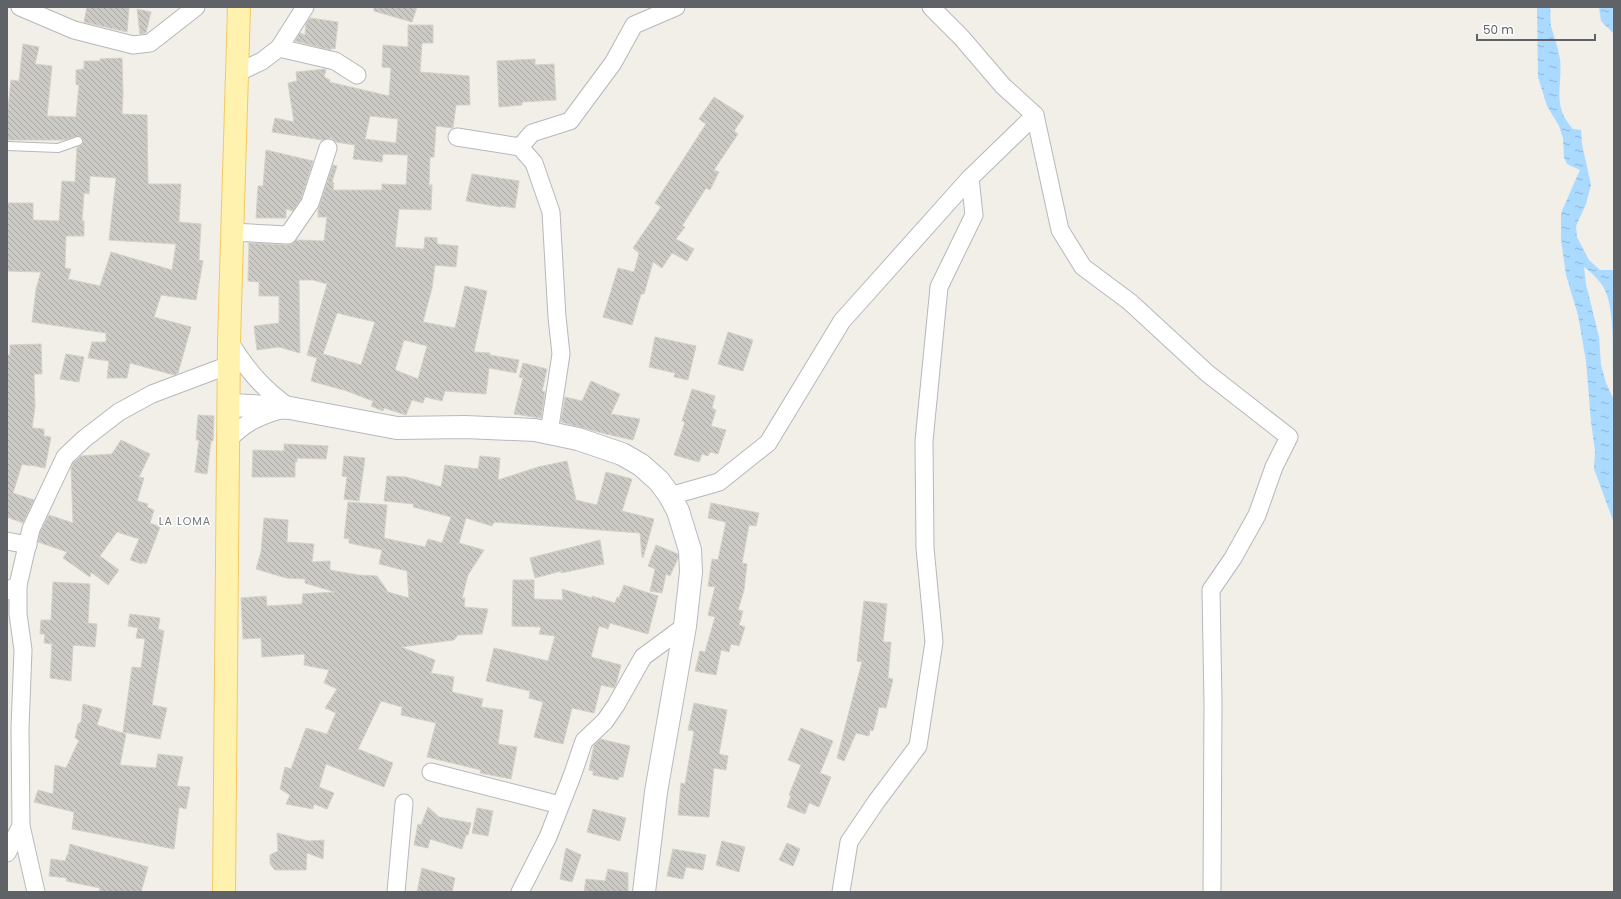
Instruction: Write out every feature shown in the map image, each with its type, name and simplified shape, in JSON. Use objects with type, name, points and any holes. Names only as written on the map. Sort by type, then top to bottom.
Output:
[{"type":"main road","points":[[224,892],[229,341],[239,7]]},
{"type":"main road","points":[[229,405],[290,408],[398,428],[465,427],[535,430],[578,439],[622,454],[641,465],[658,481],[670,496],[678,511],[690,550],[692,572],[685,626],[656,792],[644,892]]},
{"type":"street","points":[[20,7],[74,30],[133,45],[150,43],[196,7]]},
{"type":"street","points":[[237,73],[262,61],[279,48],[305,7]]},
{"type":"street","points":[[520,147],[532,133],[570,121],[613,63],[634,25],[676,7]]},
{"type":"street","points":[[931,7],[961,38],[1003,86],[1035,115],[1060,230],[1083,267],[1130,302],[1208,373],[1289,437],[1274,467],[1257,515],[1233,558],[1210,590],[1213,703],[1212,892]]},
{"type":"street","points":[[279,48],[334,61],[357,75]]},
{"type":"street","points":[[670,496],[719,482],[768,443],[842,321],[970,178],[1035,115]]},
{"type":"street","points":[[457,137],[520,147],[534,163],[551,212],[557,317],[561,354],[549,433]]},
{"type":"street","points":[[232,232],[288,235],[310,203],[328,148]]},
{"type":"street","points":[[841,892],[849,842],[876,802],[918,746],[934,642],[925,548],[924,441],[939,287],[974,215],[970,178]]},
{"type":"street","points":[[229,341],[251,374],[273,396],[290,408]]},
{"type":"street","points":[[36,892],[21,826],[20,728],[23,650],[13,588],[28,545],[31,529],[65,457],[84,439],[119,412],[152,394],[229,365]]},
{"type":"street","points":[[229,438],[242,426],[261,416],[290,408]]},
{"type":"street","points":[[7,541],[28,545]]},
{"type":"street","points":[[520,892],[548,837],[584,741],[605,721],[643,657],[685,626]]},
{"type":"street","points":[[431,772],[560,805]]},
{"type":"street","points":[[396,892],[404,803]]},
{"type":"street","points":[[7,853],[21,826]]},
{"type":"lane","points":[[7,146],[58,148],[78,141]]},
{"type":"water","points":[[1537,7],[1550,7],[1551,26],[1560,59],[1561,69],[1559,95],[1562,112],[1573,129],[1581,130],[1582,144],[1591,185],[1586,204],[1576,226],[1577,237],[1589,260],[1600,270],[1614,270],[1613,378],[1613,336],[1610,305],[1601,283],[1584,267],[1586,284],[1599,337],[1601,365],[1606,383],[1614,400],[1614,523],[1594,469],[1595,451],[1586,361],[1578,315],[1566,275],[1561,240],[1561,213],[1580,170],[1567,164],[1564,157],[1563,138],[1559,126],[1547,106],[1538,77]]},
{"type":"water","points":[[1599,7],[1614,7],[1614,34],[1601,21]]},
{"type":"building","points":[[87,7],[129,7],[127,32],[84,22]]},
{"type":"building","points":[[374,7],[417,7],[412,22],[374,11]]},
{"type":"building","points":[[137,9],[151,12],[146,33],[140,34]]},
{"type":"building","points":[[310,18],[338,22],[335,49],[331,48],[331,50],[295,41],[300,33],[305,35],[306,23]]},
{"type":"building","points":[[408,25],[433,25],[433,43],[422,43],[420,72],[469,76],[470,105],[456,105],[453,128],[436,126],[434,157],[430,157],[429,185],[432,185],[431,210],[399,209],[395,247],[424,249],[425,237],[437,238],[437,244],[458,246],[456,267],[435,265],[432,288],[423,322],[455,328],[465,286],[487,291],[474,352],[490,353],[490,355],[519,360],[516,373],[489,368],[486,394],[445,391],[442,401],[425,397],[423,403],[412,400],[406,415],[384,408],[383,411],[371,406],[373,401],[347,391],[311,381],[317,358],[307,355],[327,284],[313,280],[299,280],[300,353],[279,347],[257,350],[254,326],[279,323],[279,296],[259,296],[259,282],[248,281],[249,243],[287,245],[293,244],[296,240],[324,241],[327,217],[318,217],[318,209],[333,165],[337,166],[332,182],[334,183],[333,190],[382,190],[382,184],[406,185],[408,155],[383,154],[382,162],[353,159],[355,145],[336,142],[331,138],[322,140],[272,132],[275,118],[294,122],[288,83],[297,81],[296,72],[326,69],[324,77],[330,80],[329,82],[389,96],[391,68],[382,67],[383,45],[408,47]],"holes":[[[370,116],[398,119],[396,143],[365,139]],[[337,313],[375,322],[361,365],[323,354]],[[404,340],[427,346],[418,379],[395,370]]]},
{"type":"building","points":[[23,44],[39,47],[35,64],[52,66],[47,116],[76,117],[79,84],[76,85],[76,70],[84,69],[84,61],[100,61],[100,59],[122,58],[122,114],[147,115],[148,184],[181,184],[179,222],[201,224],[199,260],[203,261],[196,300],[161,295],[154,317],[191,327],[178,373],[174,375],[130,363],[127,378],[107,378],[109,361],[88,358],[92,342],[106,342],[106,333],[32,322],[36,289],[41,272],[7,271],[7,203],[33,203],[33,220],[59,221],[62,181],[75,182],[77,147],[82,145],[83,142],[82,137],[79,136],[63,140],[7,140],[7,119],[11,80],[19,81]],"holes":[[[90,176],[116,178],[109,240],[176,244],[172,270],[111,252],[100,286],[68,279],[71,269],[65,268],[66,236],[84,236],[84,221],[82,221],[84,193],[89,194]]]},
{"type":"building","points":[[535,59],[535,65],[554,64],[556,100],[522,102],[522,105],[499,107],[497,61]]},
{"type":"building","points":[[714,97],[744,116],[734,131],[738,134],[714,170],[719,172],[710,190],[706,188],[682,226],[685,227],[676,239],[694,249],[687,261],[672,253],[662,268],[653,262],[644,294],[641,294],[632,325],[603,317],[618,268],[634,272],[639,253],[633,248],[661,207],[655,203],[706,124],[699,119]]},
{"type":"building","points":[[266,150],[313,161],[301,199],[293,211],[286,209],[286,218],[256,218],[258,186],[263,186]]},
{"type":"building","points":[[472,174],[519,181],[515,208],[466,201]]},
{"type":"building","points":[[728,332],[753,340],[743,371],[718,364]]},
{"type":"building","points":[[655,337],[696,346],[688,380],[674,377],[675,373],[649,367]]},
{"type":"building","points":[[41,344],[42,374],[34,374],[35,407],[32,428],[44,429],[44,436],[51,437],[45,468],[22,464],[13,493],[34,500],[23,523],[7,517],[7,355],[10,355],[10,345]]},
{"type":"building","points":[[66,354],[84,357],[79,382],[60,379]]},
{"type":"building","points":[[523,363],[547,369],[542,391],[545,392],[541,418],[514,414],[523,378],[519,377]]},
{"type":"building","points":[[591,381],[620,394],[611,414],[640,419],[633,440],[561,422],[565,397],[582,401]]},
{"type":"building","points":[[692,389],[715,396],[712,408],[716,410],[711,426],[726,430],[718,454],[710,452],[708,456],[702,454],[699,462],[674,455],[685,422],[682,421]]},
{"type":"building","points":[[198,415],[214,416],[213,441],[211,441],[207,474],[195,472],[199,440],[196,440]]},
{"type":"building","points":[[121,440],[150,454],[139,477],[144,478],[137,501],[148,504],[147,507],[154,510],[150,523],[160,527],[146,564],[143,562],[142,564],[130,560],[139,539],[117,532],[100,556],[119,570],[108,585],[91,572],[90,577],[63,558],[67,552],[38,542],[40,532],[49,515],[73,523],[71,468],[73,463],[81,456],[112,454]]},
{"type":"building","points":[[284,444],[328,446],[326,459],[297,458],[297,462],[295,462],[295,477],[252,477],[253,450],[284,451]]},
{"type":"building","points":[[344,456],[365,458],[359,501],[344,499],[347,477],[342,476]]},
{"type":"building","points":[[480,456],[500,458],[498,480],[538,467],[567,461],[576,500],[597,505],[606,472],[632,479],[622,511],[654,519],[643,558],[640,533],[494,522],[492,526],[466,518],[459,543],[484,550],[468,575],[462,598],[465,598],[464,607],[488,609],[482,634],[458,635],[454,640],[401,647],[435,660],[431,673],[454,677],[452,692],[483,699],[481,707],[503,710],[498,744],[517,747],[511,779],[480,773],[481,770],[427,757],[436,723],[401,715],[402,707],[381,701],[358,749],[393,763],[384,787],[326,764],[319,787],[334,793],[327,809],[314,804],[313,809],[286,804],[290,795],[280,789],[285,767],[291,769],[306,728],[327,734],[336,713],[325,708],[337,689],[324,683],[329,670],[304,665],[305,654],[262,657],[261,638],[243,639],[241,598],[266,596],[267,606],[302,604],[303,594],[335,592],[305,583],[305,579],[286,578],[256,569],[261,552],[264,518],[288,520],[287,542],[314,544],[312,562],[330,561],[330,570],[358,575],[377,576],[388,592],[409,598],[407,571],[379,564],[382,550],[349,543],[349,539],[344,538],[348,502],[387,505],[384,538],[425,547],[428,539],[442,543],[451,517],[413,507],[414,504],[384,501],[387,476],[406,477],[441,487],[445,465],[478,469]]},
{"type":"building","points":[[711,503],[759,513],[756,526],[749,525],[742,563],[747,564],[744,590],[738,610],[743,611],[739,625],[745,627],[739,646],[731,644],[729,652],[721,650],[716,675],[695,671],[700,651],[705,652],[715,617],[708,615],[715,587],[708,586],[712,559],[718,560],[726,522],[708,518]]},
{"type":"building","points":[[600,540],[604,564],[561,573],[561,571],[535,578],[530,558]]},
{"type":"building","points":[[656,545],[678,554],[678,558],[670,576],[666,574],[662,593],[650,591],[655,569],[648,566]]},
{"type":"building","points":[[513,580],[534,580],[534,599],[563,600],[562,589],[615,603],[617,597],[619,598],[624,585],[658,596],[648,634],[610,623],[608,629],[599,626],[591,657],[621,665],[616,684],[614,688],[601,685],[594,713],[572,708],[563,744],[534,737],[543,702],[529,698],[530,691],[486,681],[494,648],[548,661],[555,636],[539,634],[541,627],[512,626]]},
{"type":"building","points":[[53,582],[90,584],[88,623],[97,624],[95,647],[73,645],[71,681],[50,678],[52,644],[44,643],[45,634],[40,634],[41,620],[51,620]]},
{"type":"building","points":[[864,601],[887,604],[883,642],[891,642],[888,678],[893,679],[886,708],[879,707],[873,731],[870,730],[869,736],[856,733],[844,761],[837,758],[862,662],[857,661]]},
{"type":"building","points":[[130,614],[160,618],[158,629],[164,631],[152,705],[167,708],[160,739],[123,732],[132,667],[141,668],[145,639],[136,638],[138,628],[128,626]]},
{"type":"building","points":[[694,703],[727,710],[719,754],[728,756],[726,770],[714,768],[709,817],[678,815],[681,783],[685,784],[694,731],[688,730]]},
{"type":"building","points":[[83,704],[102,709],[97,725],[126,734],[120,765],[156,768],[158,754],[183,757],[177,786],[190,787],[186,809],[179,807],[174,849],[72,829],[74,812],[34,802],[38,790],[53,794],[55,765],[66,768],[79,740],[75,738],[78,724],[81,722]]},
{"type":"building","points":[[801,728],[833,741],[820,773],[831,777],[819,807],[809,803],[805,814],[787,807],[791,796],[789,795],[801,765],[788,760]]},
{"type":"building","points":[[600,739],[630,746],[623,777],[619,777],[618,780],[593,775],[593,771],[589,770],[594,745]]},
{"type":"building","points":[[428,807],[439,817],[471,823],[462,849],[430,839],[428,848],[414,845],[418,824],[421,825]]},
{"type":"building","points":[[477,808],[493,811],[488,836],[472,833]]},
{"type":"building","points":[[593,809],[626,818],[620,841],[587,832]]},
{"type":"building","points":[[277,833],[309,841],[324,840],[323,859],[307,853],[306,870],[275,870],[270,864],[270,855],[278,851]]},
{"type":"building","points":[[722,841],[745,847],[739,872],[716,865]]},
{"type":"building","points":[[787,843],[800,849],[793,866],[779,860]]},
{"type":"building","points":[[70,844],[148,867],[141,892],[99,892],[100,888],[66,881],[67,878],[49,876],[51,859],[65,861]]},
{"type":"building","points":[[566,848],[581,855],[572,882],[560,879]]},
{"type":"building","points":[[673,849],[706,855],[703,870],[686,867],[683,879],[667,876]]},
{"type":"building","points":[[422,868],[455,878],[452,892],[417,892]]},
{"type":"building","points":[[608,869],[628,873],[628,892],[584,892],[586,879],[605,881]]},
{"type":"district","name":"LA LOMA","points":[[185,521]]}]
